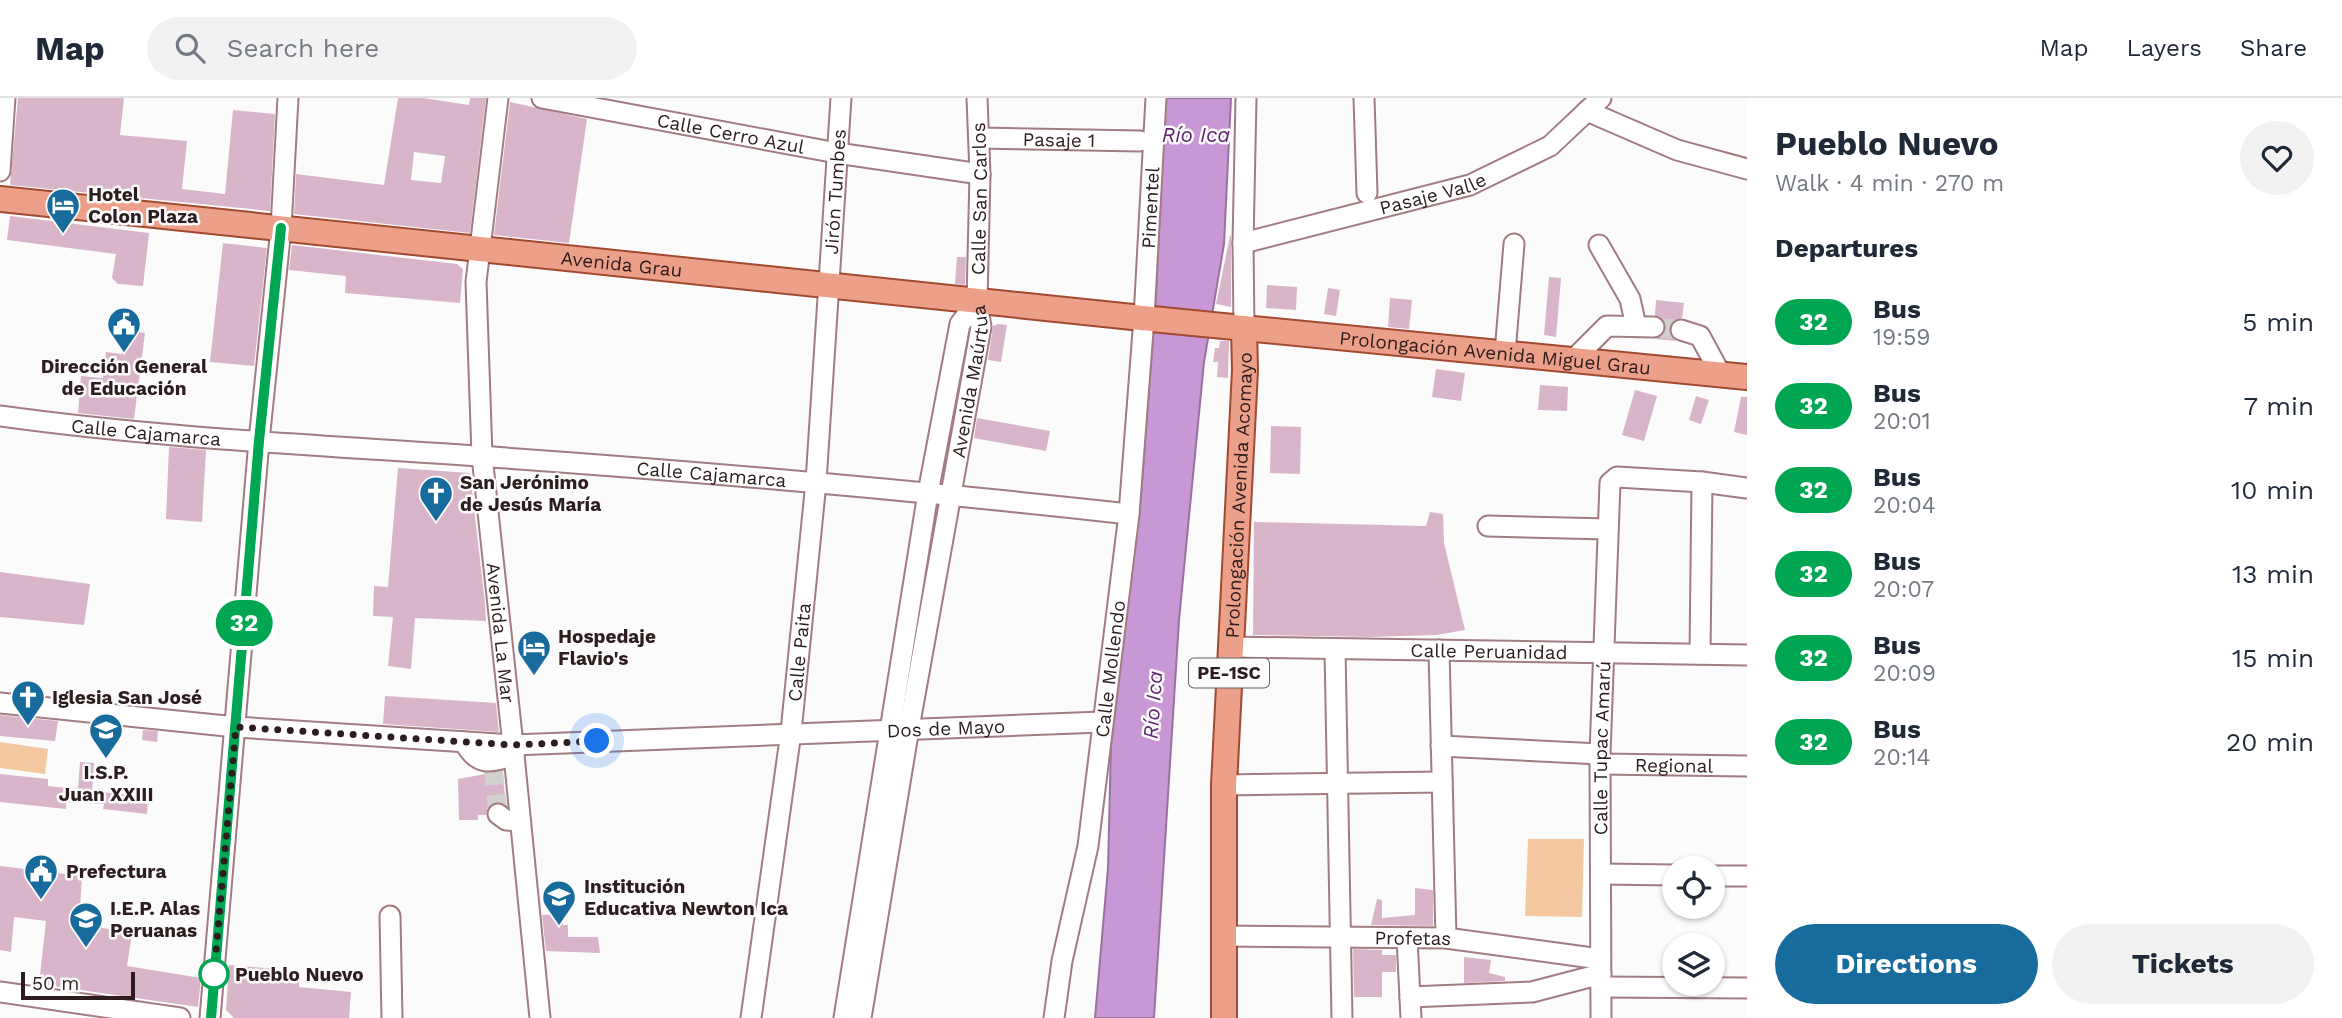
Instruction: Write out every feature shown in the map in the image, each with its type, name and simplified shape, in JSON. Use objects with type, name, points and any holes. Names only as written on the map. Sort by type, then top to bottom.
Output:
[{"type":"main road","name":"Avenida Grau","points":[[0,199],[1233,326]]},
{"type":"main road","name":"Prolongación Avenida Miguel Grau","points":[[1233,326],[1747,377]]},
{"type":"main road","name":"Prolongación Avenida Acomayo","points":[[1224,1018],[1224,785],[1245,370],[1233,326]]},
{"type":"street","points":[[0,171],[5,98]]},
{"type":"street","points":[[211,1018],[259,441],[281,228],[288,98]]},
{"type":"street","name":"Avenida La Mar","points":[[498,98],[476,282],[482,456],[540,1018]]},
{"type":"street","name":"Calle Cerro Azul","points":[[542,98],[837,153],[980,174]]},
{"type":"street","name":"Jirón Tumbes","points":[[827,285],[841,98]]},
{"type":"street","name":"Calle San Carlos","points":[[977,300],[980,174],[978,98]]},
{"type":"street","name":"Pimentel","points":[[1148,318],[1157,98]]},
{"type":"street","name":"Prolongación Avenida Acomayo","points":[[1233,326],[1243,243],[1246,98]]},
{"type":"street","points":[[1364,98],[1367,193]]},
{"type":"street","points":[[1594,104],[1678,150],[1747,169]]},
{"type":"street","name":"Pasaje Valle","points":[[1243,243],[1470,186],[1550,146],[1594,104]]},
{"type":"street","name":"Pasaje 1","points":[[979,138],[1140,141]]},
{"type":"street","points":[[1505,353],[1514,244]]},
{"type":"street","points":[[1574,359],[1607,326],[1645,326],[1599,245]]},
{"type":"street","name":"Calle Paita","points":[[751,1018],[792,732],[816,482],[827,285]]},
{"type":"street","name":"Avenida Maúrtua","points":[[861,1018],[900,729],[928,493],[960,324],[977,300]]},
{"type":"street","name":"Avenida Maúrtua","points":[[844,1018],[900,729],[951,494],[981,327],[977,300]]},
{"type":"street","name":"Calle Mollendo","points":[[1054,1018],[1062,961],[1088,846],[1129,514],[1148,318]]},
{"type":"street","points":[[1681,330],[1700,336],[1721,375]]},
{"type":"street","name":"Calle Cajamarca","points":[[0,416],[48,423],[259,441],[816,482],[1129,514]]},
{"type":"street","name":"Calle Tupac Amarú","points":[[1601,1018],[1600,759],[1610,483],[1617,477],[1702,482]]},
{"type":"street","points":[[1700,654],[1702,482],[1747,488]]},
{"type":"street","points":[[1488,526],[1608,529]]},
{"type":"street","name":"Calle Peruanidad","points":[[1230,647],[1747,655]]},
{"type":"street","points":[[1335,650],[1342,1018]]},
{"type":"street","points":[[1439,650],[1446,938]]},
{"type":"street","points":[[0,703],[236,727],[464,742],[513,750]]},
{"type":"street","name":"Dos de Mayo","points":[[513,750],[792,732],[1102,722]]},
{"type":"street","points":[[464,742],[477,758],[493,764],[513,750]]},
{"type":"street","name":"Regional","points":[[1441,746],[1600,759],[1747,766]]},
{"type":"street","points":[[1224,785],[1442,782]]},
{"type":"street","points":[[498,814],[506,820],[520,821]]},
{"type":"street","points":[[1601,874],[1662,875]]},
{"type":"street","points":[[1725,876],[1747,876]]},
{"type":"street","points":[[390,916],[392,1018]]},
{"type":"street","name":"Profetas","points":[[1224,936],[1446,938],[1601,973],[1747,988]]},
{"type":"street","points":[[1407,938],[1411,1018]]},
{"type":"street","points":[[1410,997],[1532,992],[1601,973]]},
{"type":"street","points":[[0,992],[71,1010],[180,1018]]},
{"type":"shaded area","points":[[0,742],[48,749],[45,774],[0,768]]},
{"type":"shaded area","points":[[1528,839],[1584,839],[1582,917],[1525,916]]},
{"type":"water","name":"Río Ica","points":[[1165,98],[1231,98],[1224,244],[1204,362],[1179,620],[1154,1018],[1095,1018],[1108,868],[1111,744],[1141,496],[1156,296]]},
{"type":"building","points":[[18,98],[124,98],[120,135],[187,141],[182,189],[225,194],[233,110],[275,114],[270,211],[10,185]]},
{"type":"building","points":[[398,98],[423,98],[469,105],[470,98],[486,98],[470,233],[294,214],[296,174],[384,185]],"holes":[[[414,152],[445,156],[441,183],[411,180]]]},
{"type":"building","points":[[510,102],[587,119],[569,243],[494,235]]},
{"type":"building","name":"Hotel Colon Plaza","points":[[10,216],[149,233],[143,286],[118,284],[112,278],[116,254],[7,240]]},
{"type":"building","points":[[1231,236],[1231,307],[1216,304]]},
{"type":"building","points":[[223,243],[267,248],[254,366],[210,362]]},
{"type":"building","points":[[292,245],[457,264],[463,269],[460,303],[345,293],[346,276],[289,270]]},
{"type":"building","points":[[957,257],[966,257],[965,285],[955,284]]},
{"type":"building","points":[[1549,277],[1561,278],[1556,337],[1544,335]]},
{"type":"building","points":[[1267,285],[1297,287],[1296,310],[1266,308]]},
{"type":"building","points":[[1328,288],[1340,290],[1336,316],[1324,314]]},
{"type":"building","points":[[1390,298],[1412,300],[1409,329],[1388,327]]},
{"type":"building","points":[[1656,300],[1684,303],[1682,318],[1673,321],[1669,327],[1669,333],[1676,341],[1655,339],[1664,334],[1666,328],[1664,321],[1655,315]]},
{"type":"building","points":[[1007,325],[1001,362],[988,360],[993,326]]},
{"type":"building","points":[[124,330],[145,333],[134,419],[78,413],[81,376],[103,378],[106,352],[122,354]]},
{"type":"building","points":[[1220,341],[1229,341],[1228,378],[1217,377],[1218,362],[1213,362],[1215,348],[1219,348]]},
{"type":"building","points":[[1436,369],[1465,373],[1461,401],[1432,397]]},
{"type":"building","points":[[1540,385],[1568,387],[1567,411],[1538,410]]},
{"type":"building","points":[[1635,390],[1657,396],[1644,441],[1622,435]]},
{"type":"building","points":[[1696,396],[1709,400],[1701,424],[1689,420]]},
{"type":"building","points":[[1741,397],[1747,397],[1747,435],[1734,432]]},
{"type":"building","points":[[977,418],[1050,431],[1046,451],[974,438]]},
{"type":"building","points":[[1271,426],[1301,427],[1300,474],[1270,473]]},
{"type":"building","points":[[169,447],[206,450],[202,522],[166,519]]},
{"type":"building","name":"San Jerónimo de Jesús María","points":[[398,468],[470,473],[485,603],[486,621],[415,618],[411,669],[388,666],[393,617],[373,616],[374,586],[388,587]]},
{"type":"building","points":[[1430,512],[1443,514],[1444,543],[1465,630],[1436,635],[1369,637],[1253,635],[1254,522],[1426,526]]},
{"type":"building","points":[[0,572],[90,584],[84,625],[0,617]]},
{"type":"building","points":[[385,696],[496,703],[499,732],[383,724]]},
{"type":"building","name":"Iglesia San José","points":[[0,715],[58,721],[55,741],[0,736]]},
{"type":"building","points":[[143,730],[158,731],[157,742],[142,740]]},
{"type":"building","points":[[80,762],[94,763],[92,791],[148,797],[147,814],[103,809],[104,804],[66,802],[66,809],[0,802],[0,774],[48,779],[48,786],[78,789]]},
{"type":"building","points":[[502,771],[506,804],[494,803],[488,807],[486,815],[478,815],[478,820],[459,820],[458,779]]},
{"type":"building","points":[[0,866],[82,876],[79,924],[132,933],[127,966],[201,978],[198,1007],[39,984],[46,921],[14,917],[11,952],[0,950]]},
{"type":"building","points":[[1415,888],[1433,890],[1433,926],[1371,925],[1377,899],[1382,900],[1382,918],[1415,915]]},
{"type":"building","points":[[563,914],[563,925],[568,925],[568,937],[598,937],[600,953],[546,951],[542,915]]},
{"type":"building","points":[[1353,949],[1382,950],[1382,955],[1396,955],[1396,972],[1382,972],[1382,997],[1354,997]]},
{"type":"building","points":[[1464,957],[1491,960],[1489,973],[1505,977],[1505,981],[1464,983]]},
{"type":"building","points":[[229,965],[300,971],[299,987],[351,992],[349,1018],[234,1018],[226,1010]]},
{"type":"tunnel","points":[[1654,327],[1681,330]]},
{"type":"tunnel","points":[[493,766],[498,814]]},
{"type":"bus line","name":"32","points":[[211,1018],[259,441],[281,228]]},
{"type":"place","name":"Hotel Colon Plaza","points":[[63,235]]},
{"type":"place","name":"Dirección General de Educación","points":[[124,354]]},
{"type":"place","name":"San Jerónimo de Jesús María","points":[[436,523]]},
{"type":"place","name":"Hospedaje Flavio's","points":[[534,677]]},
{"type":"place","name":"Iglesia San José","points":[[28,727]]},
{"type":"place","name":"I.S.P. Juan XXIII","points":[[106,760]]},
{"type":"place","name":"Prefectura","points":[[41,901]]},
{"type":"place","name":"Institución Educativa Newton Ica","points":[[559,927]]},
{"type":"place","name":"I.E.P. Alas Peruanas","points":[[86,949]]},
{"type":"place","name":"Pueblo Nuevo","points":[[214,974]]},
{"type":"route","points":[[214,974],[236,727],[513,745],[597,741]]}]
